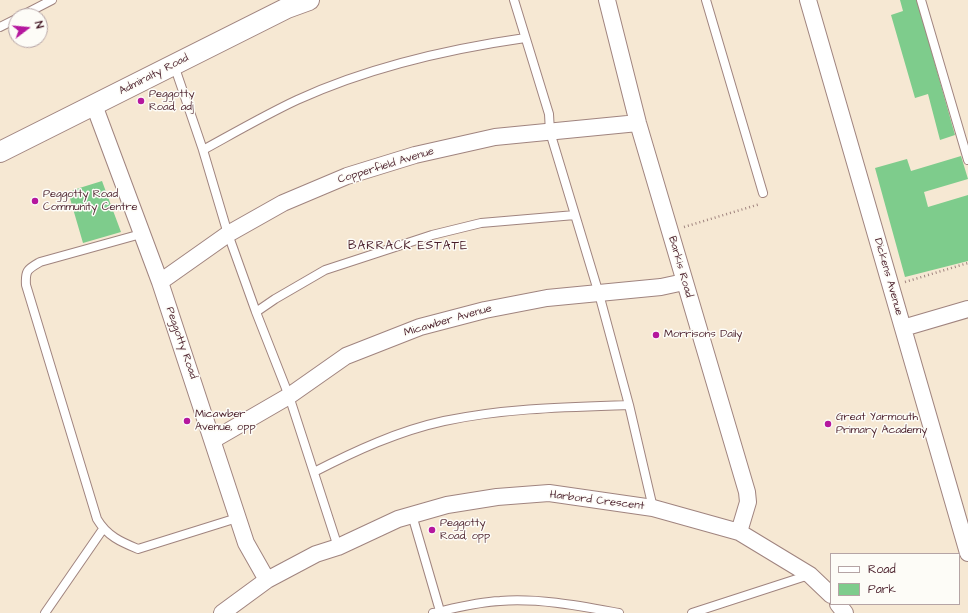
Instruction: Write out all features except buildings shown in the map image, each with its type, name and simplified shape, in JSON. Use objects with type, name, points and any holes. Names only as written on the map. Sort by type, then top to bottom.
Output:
[{"type":"street","name":"Admiralty Road","points":[[0,152],[174,64],[285,4],[309,0]]},
{"type":"street","name":"Barkis Road","points":[[607,0],[638,123],[747,492],[748,502],[739,532]]},
{"type":"street","name":"Dickens Avenue","points":[[808,0],[968,553]]},
{"type":"street","name":"Peggotty Road","points":[[94,105],[160,282],[214,440],[246,543],[267,580]]},
{"type":"street","name":"Copperfield Avenue","points":[[160,282],[228,234],[283,203],[355,174],[415,155],[495,137],[638,123]]},
{"type":"street","name":"Micawber Avenue","points":[[214,440],[289,396],[346,356],[420,327],[485,310],[547,298],[661,287],[684,282]]},
{"type":"street","points":[[903,328],[968,309]]},
{"type":"street","name":"Harbord Crescent","points":[[222,613],[267,580],[316,554],[338,547],[398,519],[447,506],[497,496],[549,493],[653,508],[739,532],[810,575],[830,594]]},
{"type":"street","points":[[839,605],[845,613]]},
{"type":"lane","points":[[36,8],[52,0]]},
{"type":"lane","points":[[514,0],[549,114],[550,132],[599,294],[629,405],[653,508]]},
{"type":"lane","points":[[706,0],[762,193]]},
{"type":"lane","points":[[920,0],[968,160]]},
{"type":"lane","points":[[203,150],[297,100],[358,76],[414,59],[484,44],[525,38]]},
{"type":"lane","points":[[174,64],[203,150],[228,234],[256,312],[289,396],[338,547]]},
{"type":"lane","points":[[256,312],[275,299],[325,270],[432,235],[481,223],[575,215]]},
{"type":"lane","points":[[141,234],[40,262],[29,268],[25,274],[26,285],[97,519],[103,529],[114,538],[138,549],[237,518]]},
{"type":"lane","points":[[314,472],[360,449],[406,432],[444,421],[501,412],[565,406],[629,405]]},
{"type":"lane","points":[[412,515],[437,612],[500,601],[573,605],[598,611],[618,613]]},
{"type":"lane","points":[[45,613],[103,529]]},
{"type":"lane","points":[[692,613],[810,575]]},
{"type":"path","points":[[670,232],[758,206],[763,199],[762,193]]},
{"type":"path","points":[[891,287],[968,264]]},
{"type":"green space","points":[[900,0],[917,0],[955,135],[940,140],[928,94],[915,98],[891,15],[903,11]]},
{"type":"green space","points":[[961,156],[968,179],[924,192],[928,207],[968,195],[968,261],[905,277],[875,168],[907,159],[911,171]]},
{"type":"green space","points":[[102,181],[121,232],[83,243],[69,195],[73,190]]},
{"type":"place","name":"Peggotty Road, adj","points":[[141,101]]},
{"type":"place","name":"Peggotty Road Community Centre","points":[[35,201]]},
{"type":"place","name":"Morrisons Daily","points":[[656,335]]},
{"type":"place","name":"Micawber Avenue, opp","points":[[187,421]]},
{"type":"place","name":"Great Yarmouth Primary Academy","points":[[828,424]]},
{"type":"place","name":"Peggotty Road, opp","points":[[432,530]]},
{"type":"district","name":"BARRACK ESTATE","points":[[408,246]]}]
